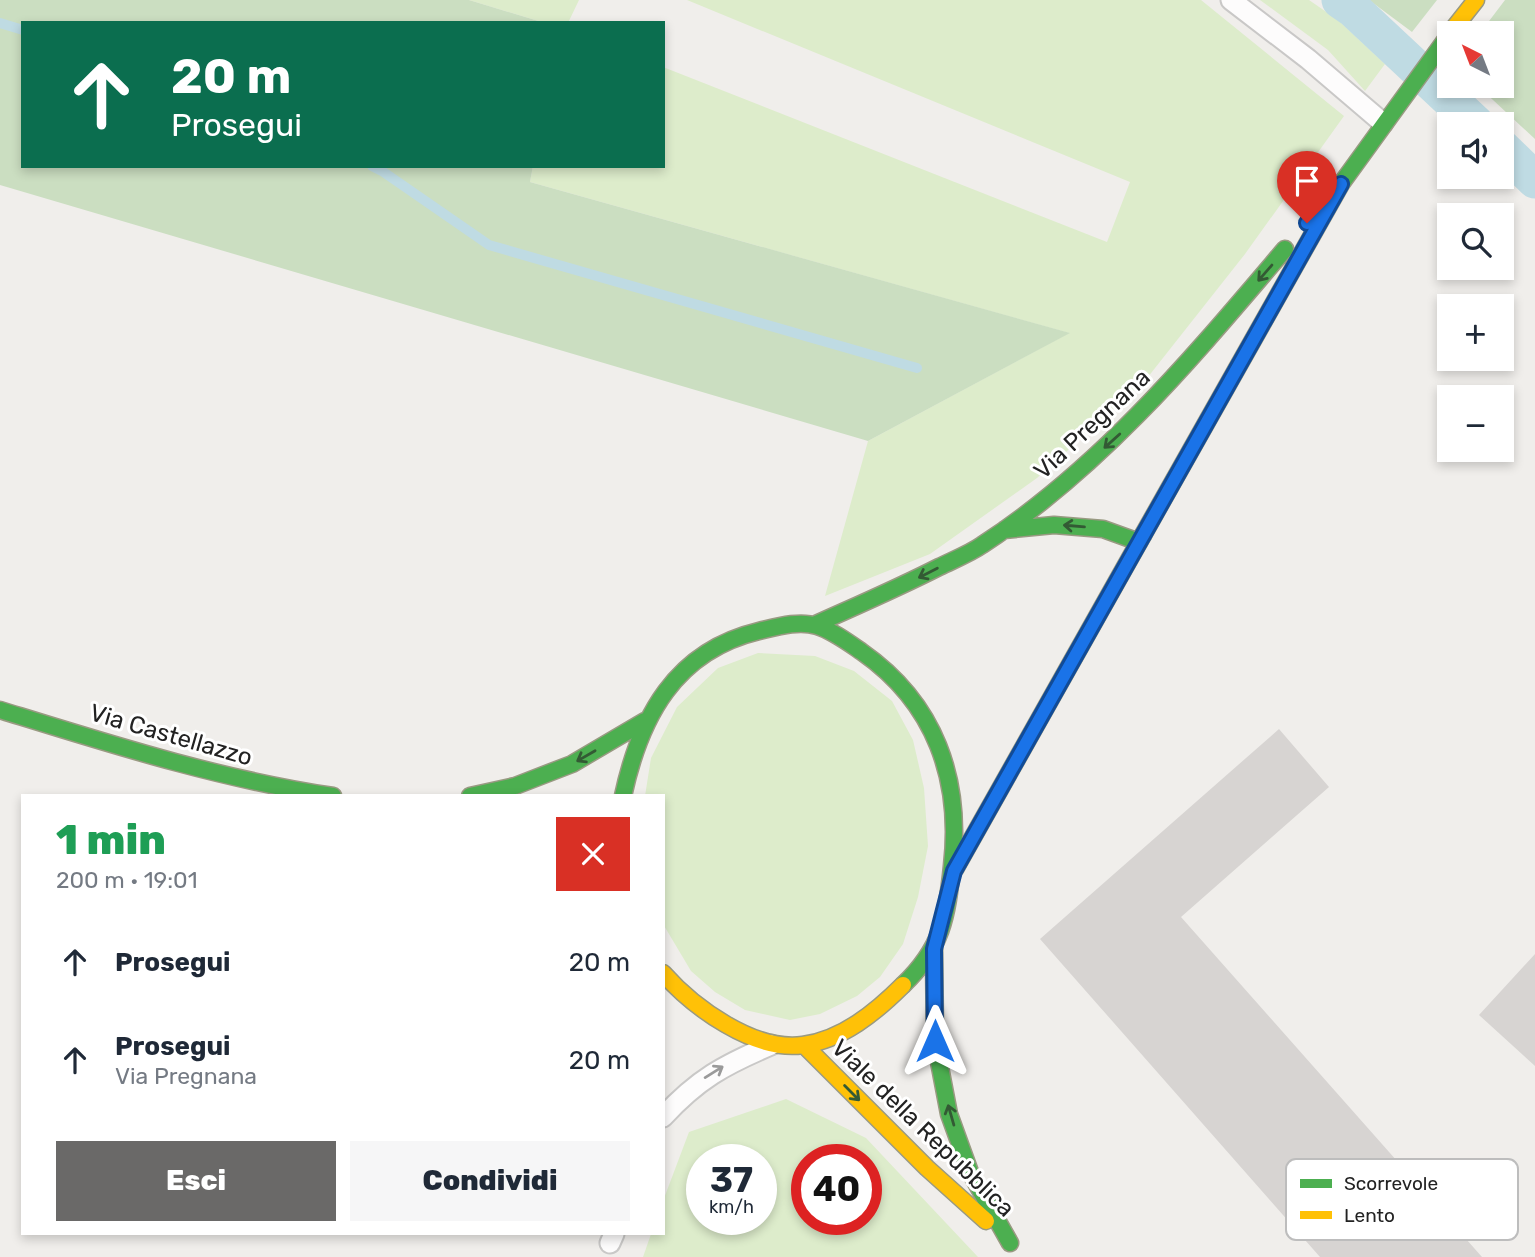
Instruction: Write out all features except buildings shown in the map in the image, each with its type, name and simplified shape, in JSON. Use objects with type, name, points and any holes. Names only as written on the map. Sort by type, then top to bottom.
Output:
[{"type":"street","name":"Via Pregnana","points":[[1459,21],[1476,0]]},
{"type":"street","name":"Via Pregnana","points":[[954,871],[1341,184],[1437,50]]},
{"type":"street","name":"Via Pregnana","points":[[814,625],[981,546],[1066,481],[1119,435],[1170,383],[1341,184]]},
{"type":"street","points":[[1001,531],[1054,524],[1103,529],[1139,542]]},
{"type":"street","points":[[622,794],[628,763],[645,721],[659,696],[683,668],[709,650],[735,638],[772,627],[814,625],[863,651],[892,676],[923,712],[936,740],[946,774],[953,814],[954,871],[934,949],[897,992],[866,1017],[838,1034],[804,1045],[775,1043],[736,1031],[709,1017],[681,994],[665,975]]},
{"type":"street","name":"Via Castellazzo","points":[[0,710],[215,774],[317,794]]},
{"type":"street","points":[[479,794],[515,786],[572,764],[645,721]]},
{"type":"street","name":"Viale della Repubblica","points":[[934,949],[935,1041],[949,1114],[970,1172],[1010,1243]]},
{"type":"street","name":"Viale della Repubblica","points":[[804,1045],[927,1168],[1024,1257]]},
{"type":"lane","points":[[1231,0],[1308,59],[1389,115]]},
{"type":"lane","points":[[665,1115],[704,1078],[729,1063],[775,1043]]},
{"type":"green space","points":[[0,0],[469,0],[538,21],[21,21],[21,168],[533,168],[530,182],[1070,333],[868,441],[0,185]]},
{"type":"green space","points":[[469,0],[579,0],[569,21],[538,21]]},
{"type":"green space","points":[[687,0],[1201,0],[1344,116],[1245,254],[1144,382],[1037,478],[930,554],[825,596],[868,441],[1069,333],[530,182],[533,168],[665,168],[665,68],[1107,242],[1130,182]]},
{"type":"green space","points":[[1260,0],[1309,0],[1338,20],[1385,64],[1365,91],[1328,50]]},
{"type":"green space","points":[[1369,0],[1437,0],[1412,32]]},
{"type":"green space","points":[[1505,0],[1535,0],[1535,139],[1514,119],[1514,112],[1506,112],[1491,98],[1514,98],[1514,21],[1489,21]]},
{"type":"green space","points":[[758,653],[815,656],[854,671],[892,701],[913,740],[924,788],[928,846],[918,897],[903,944],[880,977],[857,996],[820,1014],[790,1020],[745,1010],[715,992],[691,971],[665,927],[665,794],[645,794],[651,758],[677,707],[718,668]]},
{"type":"green space","points":[[786,1099],[866,1138],[872,1144],[791,1144],[791,1235],[882,1235],[882,1155],[978,1257],[643,1257],[651,1235],[665,1235],[665,1196],[689,1132]]},
{"type":"waterway","points":[[1340,0],[1463,112]]},
{"type":"waterway","points":[[0,23],[21,29]]},
{"type":"waterway","points":[[1514,160],[1535,180]]},
{"type":"waterway","points":[[376,168],[489,245],[917,368]]},
{"type":"traffic: fast","points":[[1143,535],[1341,184],[1437,52]]},
{"type":"traffic: fast","points":[[814,625],[966,554],[1026,514],[1106,446],[1144,408],[1216,330],[1285,249]]},
{"type":"traffic: fast","points":[[1004,530],[1054,525],[1103,529],[1139,542]]},
{"type":"traffic: fast","points":[[623,794],[630,767],[651,714],[666,691],[684,671],[705,654],[730,641],[759,631],[795,624],[817,626],[846,641],[887,672],[925,719],[938,746],[952,803],[954,834],[945,916],[934,945],[903,985]]},
{"type":"traffic: fast","points":[[0,710],[207,770],[321,794]]},
{"type":"traffic: fast","points":[[479,794],[515,786],[572,764],[645,721]]},
{"type":"traffic: fast","points":[[934,949],[935,1041],[949,1114],[970,1172],[1010,1243]]},
{"type":"traffic: slow","points":[[1459,21],[1476,0]]},
{"type":"traffic: slow","points":[[955,869],[1143,535]]},
{"type":"traffic: slow","points":[[665,975],[691,1000],[726,1024],[745,1034],[784,1045],[817,1042],[845,1031],[870,1015],[903,985]]},
{"type":"traffic: slow","points":[[804,1045],[927,1168],[986,1221]]},
{"type":"route","points":[[935,1041],[934,949],[954,871],[1341,184],[1307,223]]}]
